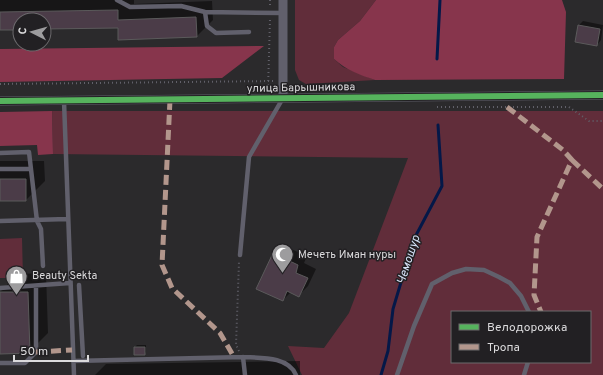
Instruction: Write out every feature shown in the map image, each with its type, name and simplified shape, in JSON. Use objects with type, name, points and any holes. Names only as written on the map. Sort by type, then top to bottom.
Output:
[{"type":"street","name":"улица Барышникова","points":[[283,0],[283,98]]},
{"type":"street","name":"улица Барышникова","points":[[0,101],[603,95]]},
{"type":"lane","points":[[117,0],[130,7],[181,6],[205,12],[283,12]]},
{"type":"lane","points":[[180,0],[181,6]]},
{"type":"lane","points":[[205,12],[207,26],[216,33],[249,32]]},
{"type":"lane","points":[[240,255],[249,157],[283,98]]},
{"type":"lane","points":[[64,101],[67,219],[74,375]]},
{"type":"lane","points":[[0,153],[29,152],[37,221],[41,229],[43,266]]},
{"type":"lane","points":[[0,169],[31,169]]},
{"type":"lane","points":[[0,221],[67,219]]},
{"type":"lane","points":[[397,375],[414,326],[432,284],[452,273],[466,269],[484,270],[499,277],[510,283],[521,296],[528,311]]},
{"type":"lane","points":[[0,288],[70,283]]},
{"type":"lane","points":[[80,285],[84,356]]},
{"type":"lane","points":[[0,363],[25,363],[36,352],[36,286]]},
{"type":"lane","points":[[72,321],[81,320]]},
{"type":"lane","points":[[73,361],[243,357],[268,358],[282,362],[293,368],[296,375]]},
{"type":"lane","points":[[243,357],[245,375]]},
{"type":"lane","points":[[524,375],[528,363]]},
{"type":"path","points":[[268,98],[270,0]]},
{"type":"path","points":[[0,84],[283,80]]},
{"type":"path","points":[[507,107],[569,107],[589,121],[603,121]]},
{"type":"path","points":[[240,255],[236,345],[243,357]]},
{"type":"shaded area","points":[[295,0],[376,0],[360,21],[338,40],[334,47],[334,59],[343,67],[375,80],[306,84],[299,80],[295,70]]},
{"type":"shaded area","points":[[376,0],[562,0],[566,12],[564,79],[375,80],[359,74],[343,66],[334,59],[334,47],[338,40],[360,21]]},
{"type":"shaded area","points":[[264,46],[222,78],[0,82],[0,49],[12,49],[12,52],[52,52],[52,48]]},
{"type":"shaded area","points":[[52,111],[603,111],[603,375],[302,375],[288,346],[324,348],[349,313],[408,158],[53,154]]},
{"type":"shaded area","points":[[52,111],[53,154],[38,155],[37,145],[0,146],[0,112]]},
{"type":"shaded area","points":[[22,238],[23,278],[0,278],[0,239]]},
{"type":"building","points":[[118,10],[118,20],[196,17],[197,37],[118,40],[118,28],[52,29],[52,12],[12,12],[12,30],[0,30],[0,12]]},
{"type":"building","points":[[578,25],[600,29],[597,46],[575,42]]},
{"type":"building","points":[[0,179],[26,179],[26,201],[0,201]]},
{"type":"building","name":"Мечеть Иман нуры","points":[[273,253],[298,265],[296,273],[308,278],[299,297],[287,291],[283,301],[256,289]]},
{"type":"building","points":[[0,292],[28,292],[30,353],[0,354]]},
{"type":"building","points":[[134,347],[145,347],[145,355],[134,355]]},
{"type":"waterway","name":"Чемошур","points":[[437,59],[440,0]]},
{"type":"waterway","name":"Чемошур","points":[[381,375],[388,351],[393,309],[414,239],[442,186],[438,125]]},
{"type":"marked path","points":[[170,100],[162,265],[172,288],[220,333],[234,357]]},
{"type":"marked path","points":[[507,107],[563,150],[572,160],[537,237],[534,295],[541,311]]},
{"type":"marked path","points":[[572,160],[603,189]]},
{"type":"marked path","points":[[36,352],[72,350]]},
{"type":"cycle path","points":[[0,101],[603,95]]},
{"type":"place","name":"Мечеть Иман нуры","points":[[282,274]]},
{"type":"place","name":"Beauty Sekta","points":[[17,296]]}]
